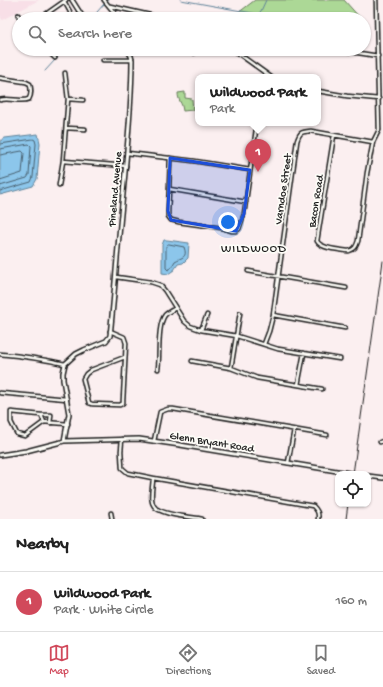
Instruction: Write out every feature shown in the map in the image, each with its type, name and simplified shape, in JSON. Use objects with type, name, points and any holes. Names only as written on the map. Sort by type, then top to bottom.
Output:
[{"type":"street","points":[[72,0],[80,12]]},
{"type":"street","points":[[104,0],[115,12]]},
{"type":"street","points":[[373,142],[381,130],[378,99],[376,0]]},
{"type":"street","points":[[49,12],[65,1],[70,12]]},
{"type":"street","points":[[110,6],[136,12]]},
{"type":"street","points":[[371,55],[378,56]]},
{"type":"street","name":"Pineland Avenue","points":[[110,331],[132,88],[131,56]]},
{"type":"street","points":[[242,56],[267,74]]},
{"type":"street","points":[[103,60],[132,60]]},
{"type":"street","points":[[59,185],[68,99],[65,73]]},
{"type":"street","points":[[0,78],[26,82],[30,84],[31,89],[29,99],[24,101],[6,98],[0,100]]},
{"type":"street","points":[[321,92],[378,99]]},
{"type":"street","points":[[68,99],[83,100]]},
{"type":"street","points":[[170,158],[168,216],[171,220],[236,231],[239,229],[244,214],[257,126]]},
{"type":"street","points":[[66,128],[85,129]]},
{"type":"street","name":"Varndoe Street","points":[[264,344],[273,315],[297,142],[300,134],[311,131],[373,142]]},
{"type":"street","name":"Bacon Road","points":[[334,135],[317,241],[323,246],[336,249],[349,251],[353,250],[358,241],[367,173],[373,142]]},
{"type":"street","points":[[127,153],[194,161],[250,170]]},
{"type":"street","points":[[62,161],[126,166]]},
{"type":"street","points":[[169,189],[246,202]]},
{"type":"street","points":[[248,271],[346,288]]},
{"type":"street","points":[[116,277],[151,282],[160,285],[184,321],[190,326],[201,330],[237,336],[278,350],[340,359]]},
{"type":"street","points":[[158,369],[162,324],[165,316],[176,308]]},
{"type":"street","points":[[231,368],[240,313]]},
{"type":"street","points":[[201,330],[207,315]]},
{"type":"street","points":[[273,315],[345,328]]},
{"type":"street","points":[[0,455],[64,441],[69,414],[62,373],[65,364],[76,354],[106,341],[110,336],[110,331],[124,337],[126,343],[126,357],[123,403],[120,405],[89,403],[83,379],[91,370],[126,357]]},
{"type":"street","points":[[0,354],[48,360],[65,364]]},
{"type":"street","points":[[298,385],[304,354]]},
{"type":"street","points":[[192,361],[231,368],[257,378],[322,389]]},
{"type":"street","points":[[0,393],[67,399]]},
{"type":"street","points":[[154,441],[160,412],[173,409],[327,436]]},
{"type":"street","points":[[50,423],[51,415],[41,416],[11,412],[11,422],[17,434],[25,436],[44,422],[50,423],[68,424]]},
{"type":"street","points":[[41,416],[44,422]]},
{"type":"street","points":[[288,463],[294,430]]},
{"type":"street","points":[[122,439],[122,468],[128,473],[313,506],[317,509],[318,519]]},
{"type":"street","name":"Glenn Bryant Road","points":[[64,441],[139,439],[337,471]]},
{"type":"street","points":[[371,476],[383,478]]},
{"type":"street","points":[[154,478],[151,499],[154,507],[158,511],[202,519]]},
{"type":"street","points":[[110,512],[112,519]]},
{"type":"highlighted area","points":[[170,158],[250,170],[244,214],[236,231],[171,220],[168,211]]},
{"type":"shaded area","points":[[0,0],[39,0],[17,12],[12,12],[12,15],[2,20],[0,15]]},
{"type":"green space","points":[[255,0],[344,0],[355,12],[239,12]]},
{"type":"green space","points":[[185,92],[185,98],[192,99],[193,110],[183,111],[178,93]]},
{"type":"water","points":[[38,134],[40,143],[37,179],[33,186],[0,195],[0,141],[5,138]]},
{"type":"water","points":[[164,240],[189,243],[188,258],[183,263],[178,264],[174,270],[168,274],[162,273],[162,245]]},
{"type":"waterway","points":[[181,0],[247,12]]},
{"type":"waterway","points":[[260,12],[266,0]]},
{"type":"waterway","points":[[97,12],[104,4]]},
{"type":"waterway","points":[[45,71],[59,56]]},
{"type":"railway","points":[[353,471],[383,261]]},
{"type":"railway","points":[[346,519],[348,507]]},
{"type":"place","name":"Wildwood Park","points":[[258,172]]},
{"type":"district","name":"WILDWOOD","points":[[254,248]]}]
